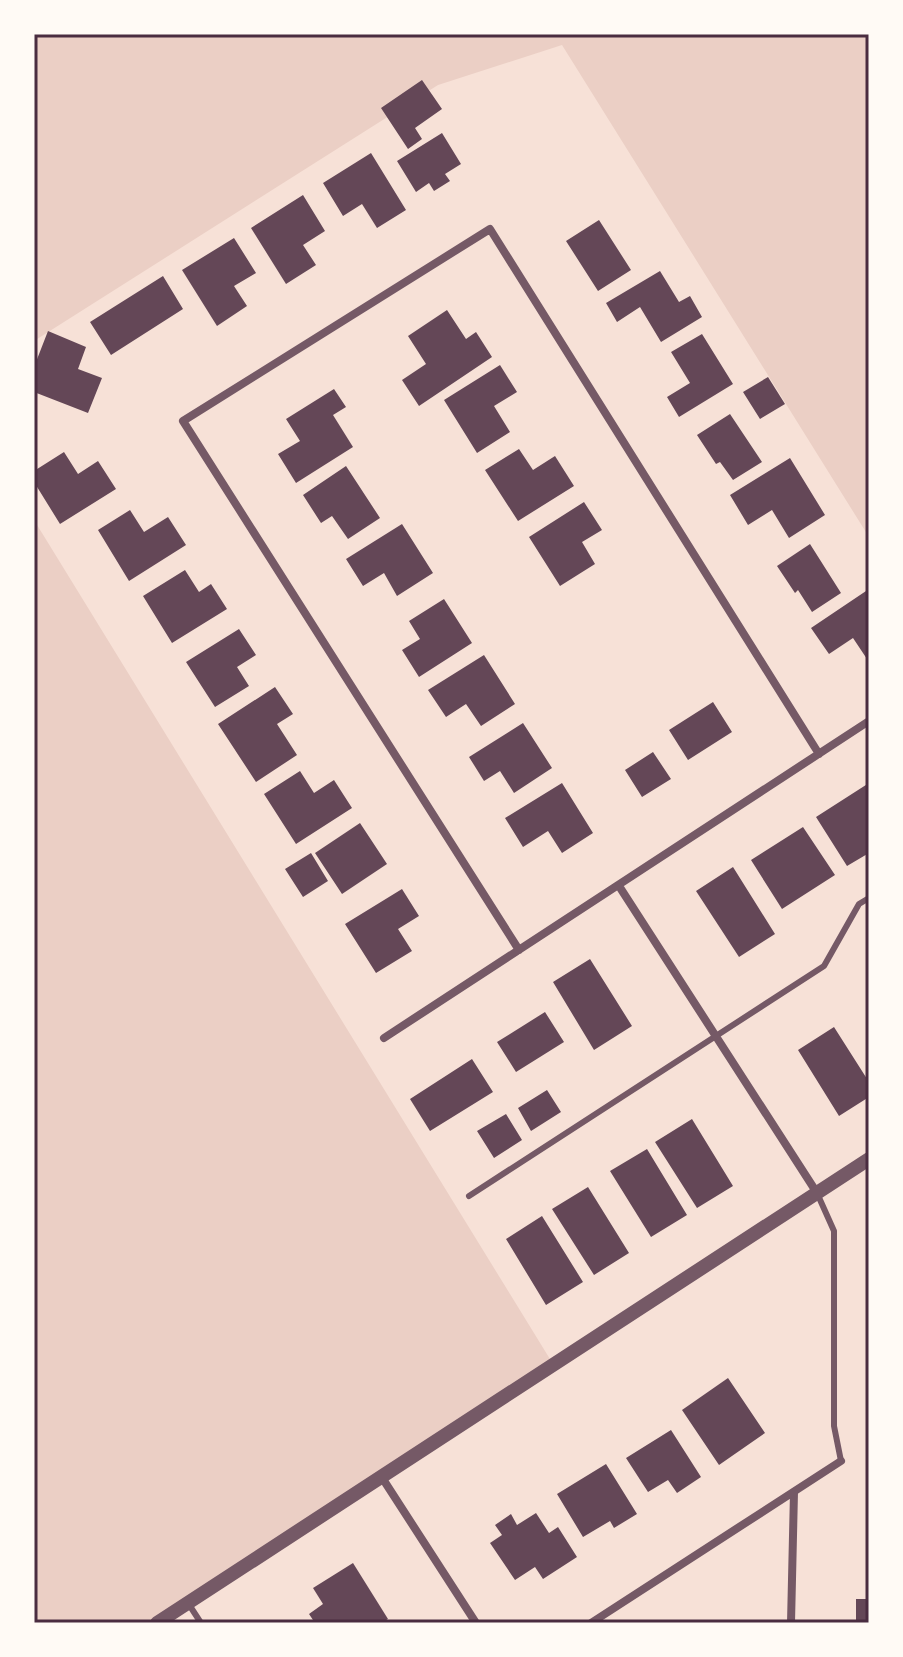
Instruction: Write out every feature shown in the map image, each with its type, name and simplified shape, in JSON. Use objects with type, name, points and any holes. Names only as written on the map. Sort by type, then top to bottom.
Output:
[{"type":"street","points":[[519,950],[183,421],[490,229],[819,754]]},
{"type":"street","points":[[384,1038],[869,721]]},
{"type":"street","points":[[619,886],[817,1193]]},
{"type":"street","points":[[157,1623],[869,1159]]},
{"type":"street","points":[[591,1623],[841,1461]]},
{"type":"street","points":[[381,1476],[476,1623]]},
{"type":"street","points":[[791,1623],[794,1492]]},
{"type":"lane","points":[[469,1196],[824,966],[859,904],[869,898]]},
{"type":"lane","points":[[817,1193],[834,1231],[834,1426],[841,1461]]},
{"type":"lane","points":[[188,1603],[201,1623]]},
{"type":"shaded area","points":[[34,34],[869,34],[869,537],[562,45],[438,85],[34,341]]},
{"type":"shaded area","points":[[34,520],[553,1364],[156,1623],[34,1623]]},
{"type":"building","points":[[422,80],[442,109],[415,128],[422,139],[408,149],[381,108]]},
{"type":"building","points":[[442,133],[461,164],[445,174],[450,181],[434,191],[429,183],[416,192],[397,161]]},
{"type":"building","points":[[371,153],[406,210],[377,228],[362,204],[343,216],[323,183]]},
{"type":"building","points":[[303,195],[325,231],[303,245],[316,265],[286,284],[251,228]]},
{"type":"building","points":[[599,220],[631,270],[598,291],[566,241]]},
{"type":"building","points":[[234,238],[256,273],[234,286],[247,306],[217,326],[182,270]]},
{"type":"building","points":[[660,271],[679,302],[690,296],[702,317],[661,342],[640,307],[617,322],[606,303]]},
{"type":"building","points":[[163,276],[183,309],[111,355],[90,322]]},
{"type":"building","points":[[447,310],[466,339],[476,332],[492,357],[419,406],[402,380],[426,364],[408,336]]},
{"type":"building","points":[[48,331],[86,347],[78,369],[102,378],[88,413],[34,392],[34,367]]},
{"type":"building","points":[[702,334],[733,384],[679,417],[667,397],[690,383],[671,352]]},
{"type":"building","points":[[500,365],[517,392],[494,406],[510,432],[477,453],[444,400]]},
{"type":"building","points":[[768,377],[785,404],[760,419],[743,392]]},
{"type":"building","points":[[334,389],[346,407],[333,415],[353,447],[296,483],[278,454],[300,441],[286,419]]},
{"type":"building","points":[[730,414],[762,462],[733,480],[720,462],[716,464],[697,435]]},
{"type":"building","points":[[519,449],[533,470],[555,456],[574,486],[518,521],[485,470]]},
{"type":"building","points":[[64,452],[78,474],[98,461],[116,489],[60,524],[34,482],[34,471]]},
{"type":"building","points":[[790,458],[825,515],[789,538],[772,510],[748,525],[730,495]]},
{"type":"building","points":[[346,466],[380,518],[348,539],[332,516],[321,523],[303,495]]},
{"type":"building","points":[[584,502],[602,530],[582,542],[595,564],[560,586],[529,537]]},
{"type":"building","points":[[130,510],[144,532],[168,517],[186,545],[129,581],[98,530]]},
{"type":"building","points":[[402,524],[433,573],[397,596],[384,573],[363,586],[346,559]]},
{"type":"building","points":[[810,544],[841,593],[812,612],[777,566]]},
{"type":"building","points":[[185,570],[199,592],[211,584],[227,609],[172,643],[143,596]]},
{"type":"building","points":[[869,589],[869,662],[853,638],[829,654],[811,628]]},
{"type":"building","points":[[444,599],[472,643],[419,677],[402,650],[420,639],[409,621]]},
{"type":"building","points":[[239,629],[256,655],[237,667],[249,686],[215,707],[186,662]]},
{"type":"building","points":[[484,655],[515,704],[481,726],[466,704],[446,717],[428,690]]},
{"type":"building","points":[[275,687],[293,714],[277,724],[297,755],[256,782],[218,724]]},
{"type":"building","points":[[713,702],[732,732],[688,760],[669,730]]},
{"type":"building","points":[[523,723],[552,768],[514,793],[500,771],[484,781],[469,757]]},
{"type":"building","points":[[653,752],[671,779],[642,797],[625,770]]},
{"type":"building","points":[[300,771],[314,793],[334,780],[352,808],[296,844],[264,794]]},
{"type":"building","points":[[562,783],[593,833],[562,853],[548,831],[523,847],[505,818]]},
{"type":"building","points":[[869,783],[869,853],[847,866],[816,817]]},
{"type":"building","points":[[360,823],[387,864],[342,894],[315,853]]},
{"type":"building","points":[[803,827],[835,875],[782,909],[751,860]]},
{"type":"building","points":[[311,853],[328,881],[303,897],[285,869]]},
{"type":"building","points":[[733,867],[775,934],[739,957],[696,891]]},
{"type":"building","points":[[402,889],[419,916],[398,929],[412,951],[376,973],[345,924]]},
{"type":"building","points":[[590,959],[632,1026],[594,1050],[553,982]]},
{"type":"building","points":[[545,1012],[564,1042],[516,1072],[497,1042]]},
{"type":"building","points":[[834,1027],[869,1082],[869,1097],[839,1116],[798,1050]]},
{"type":"building","points":[[472,1059],[493,1092],[430,1131],[410,1099]]},
{"type":"building","points":[[547,1090],[561,1112],[531,1131],[518,1108]]},
{"type":"building","points":[[506,1114],[522,1140],[494,1158],[477,1131]]},
{"type":"building","points":[[692,1119],[733,1186],[697,1208],[655,1142]]},
{"type":"building","points":[[647,1149],[687,1215],[651,1237],[610,1171]]},
{"type":"building","points":[[588,1187],[629,1253],[594,1275],[552,1209]]},
{"type":"building","points":[[542,1216],[583,1282],[546,1305],[506,1239]]},
{"type":"building","points":[[728,1378],[765,1433],[719,1465],[682,1410]]},
{"type":"building","points":[[671,1430],[701,1477],[677,1493],[668,1480],[648,1492],[626,1458]]},
{"type":"building","points":[[606,1464],[637,1514],[614,1528],[610,1521],[583,1537],[557,1494]]},
{"type":"building","points":[[536,1513],[549,1533],[558,1527],[577,1557],[543,1579],[535,1567],[515,1580],[490,1543],[502,1535],[495,1525],[511,1514],[517,1525]]},
{"type":"building","points":[[353,1563],[388,1619],[381,1623],[315,1623],[309,1614],[323,1604],[313,1588]]},
{"type":"building","points":[[856,1599],[869,1599],[869,1623],[856,1623]]}]
